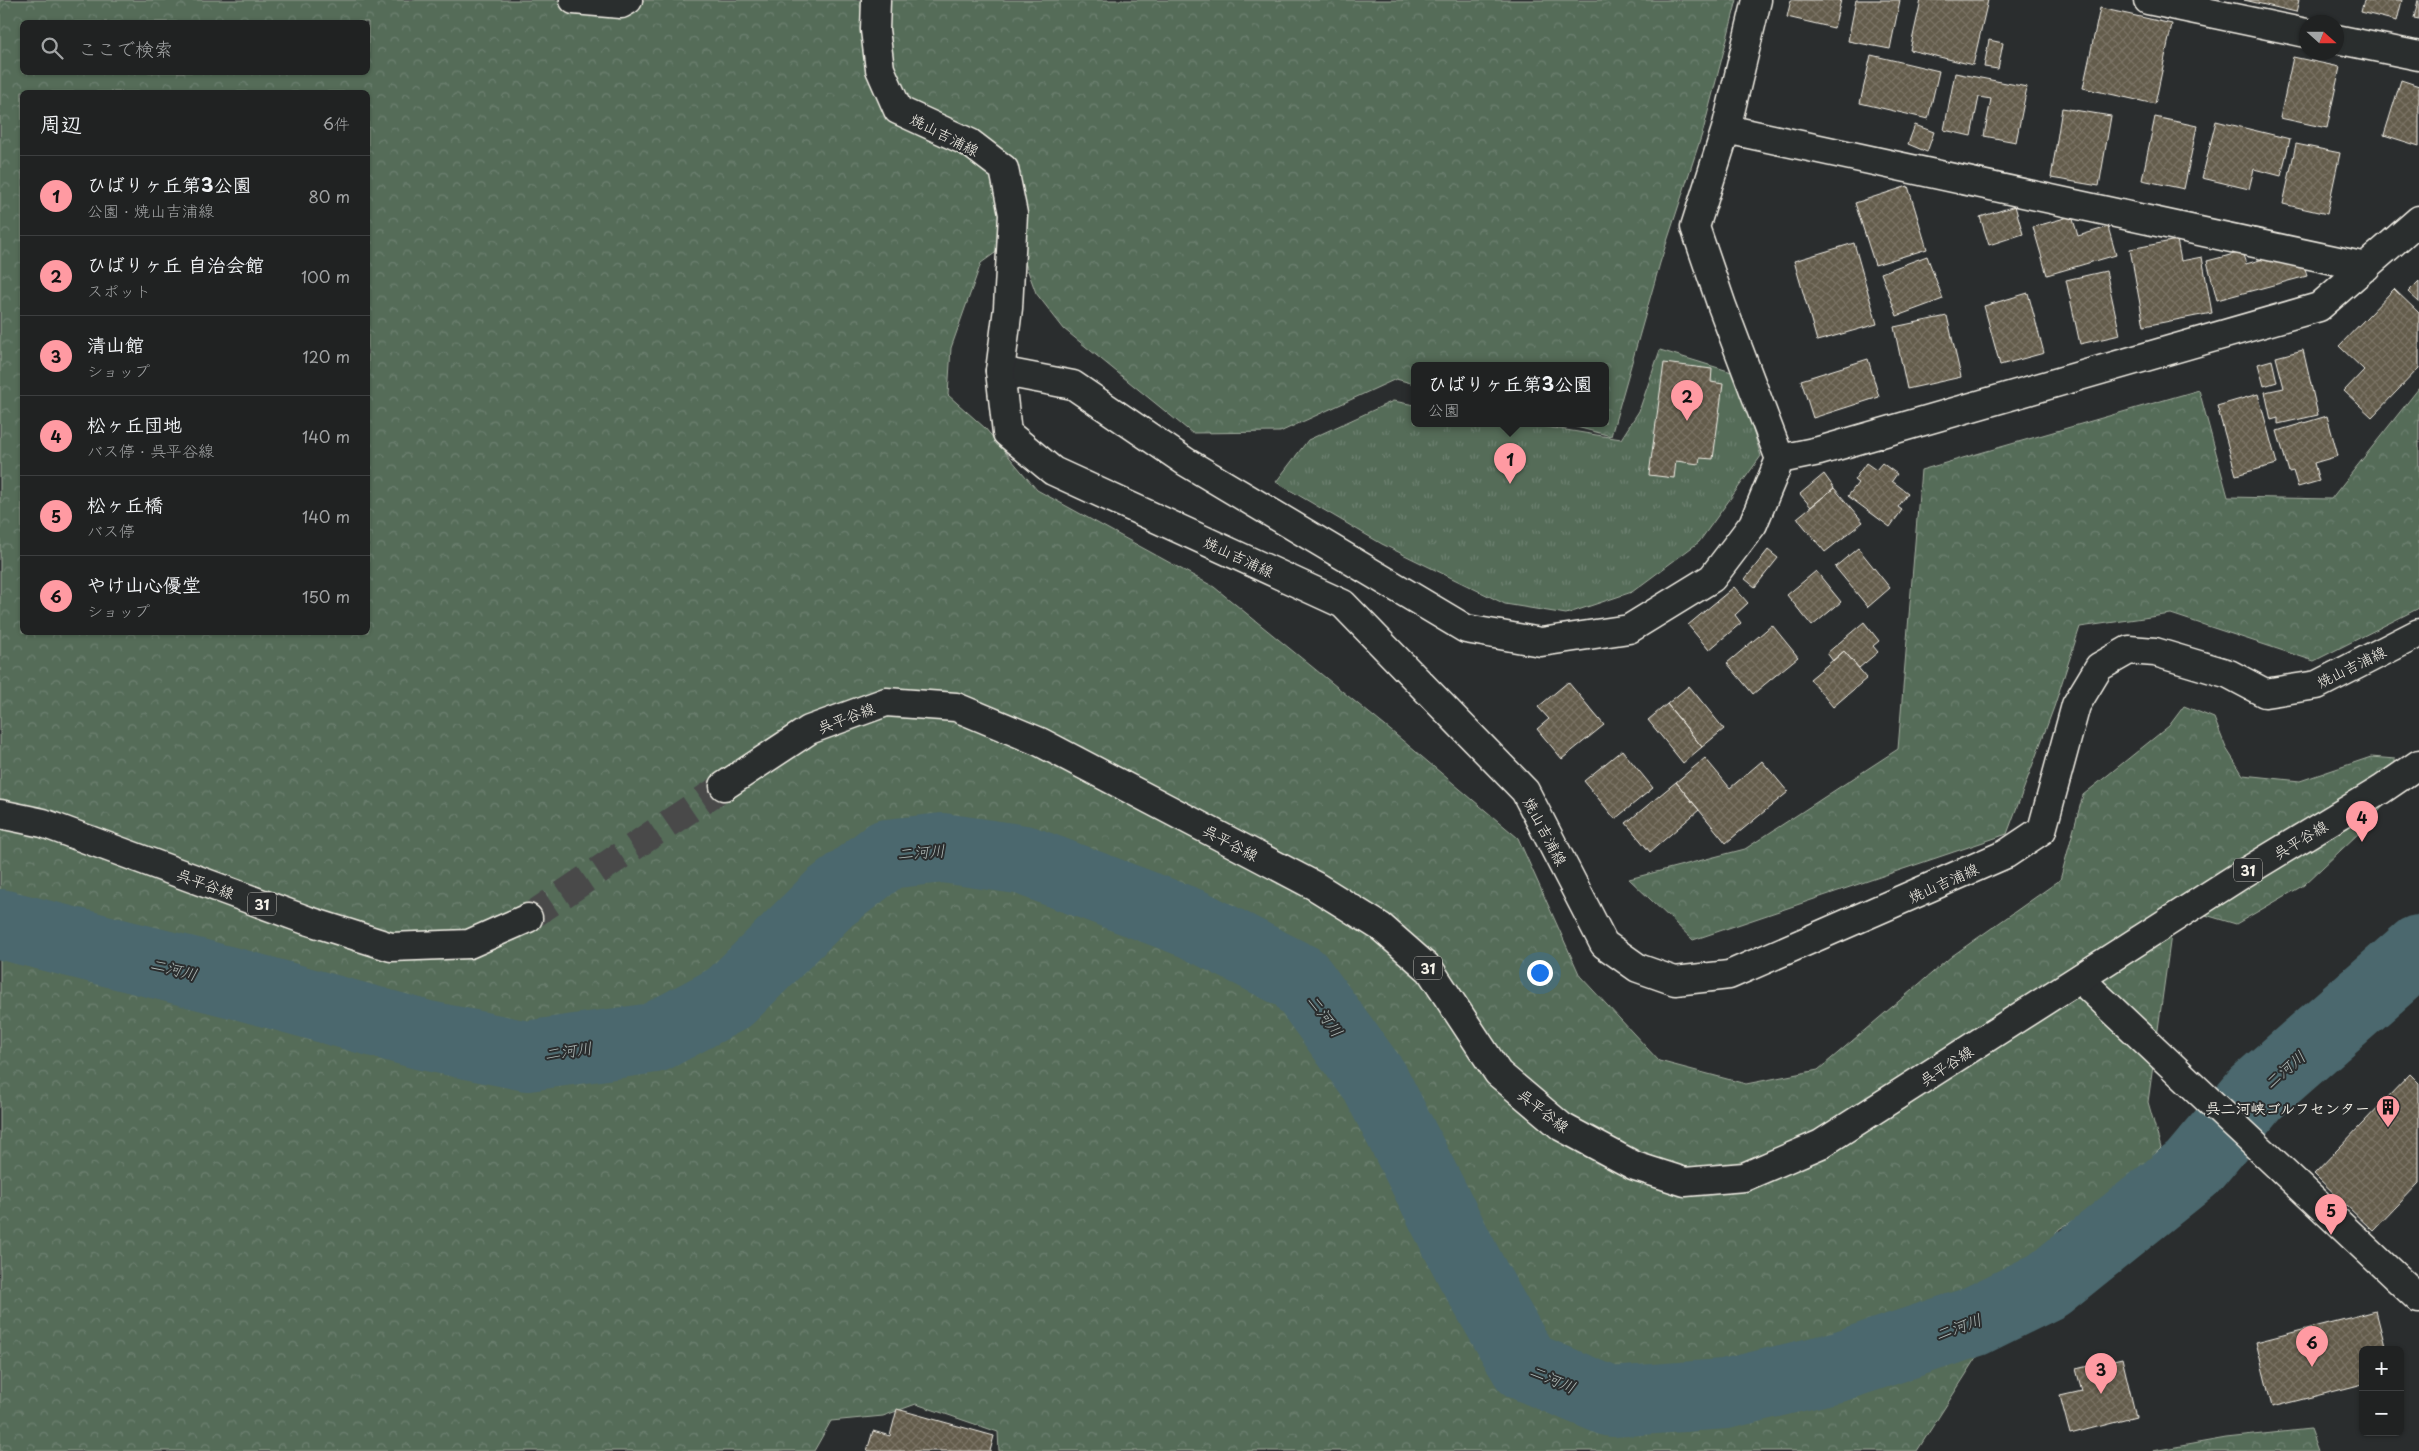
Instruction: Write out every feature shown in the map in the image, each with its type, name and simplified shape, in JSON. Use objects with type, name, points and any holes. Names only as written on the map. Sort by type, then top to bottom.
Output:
[{"type":"main road","points":[[574,0],[621,4],[628,0]]},
{"type":"main road","name":"焼山吉浦線","points":[[876,0],[875,30],[880,69],[898,110],[970,143],[1004,169],[1013,214],[1008,308],[1000,371],[1007,433],[1053,471],[1343,604],[1525,792],[1604,944],[1638,968],[1675,981],[1729,975],[2006,854],[2042,830],[2076,705],[2099,667],[2129,650],[2155,652],[2229,674],[2265,693],[2317,685],[2419,633]]},
{"type":"main road","points":[[1000,371],[1073,385],[1186,462],[1466,630],[1541,642],[1630,629],[1712,578],[1753,524],[1780,459],[1722,306],[1695,227],[1726,129],[1757,0]]},
{"type":"main road","points":[[2148,0],[2299,32]]},
{"type":"main road","points":[[2344,41],[2419,56]]},
{"type":"main road","points":[[1726,129],[2366,266]]},
{"type":"main road","points":[[1780,459],[1819,451],[2048,387],[2319,308],[2419,220]]},
{"type":"main road","name":"呉平谷線","points":[[724,786],[810,730],[886,702],[956,707],[1040,742],[1315,886],[1381,927],[1430,970],[1498,1072],[1562,1126],[1635,1166],[1685,1182],[1744,1177],[1821,1144],[2244,873],[2381,790],[2419,764]]},
{"type":"main road","name":"呉平谷線","points":[[0,814],[43,823],[306,920],[391,947],[469,944],[528,918]]},
{"type":"main road","points":[[2080,979],[2301,1190],[2393,1272],[2419,1299]]},
{"type":"green space","points":[[0,0],[1737,0],[1703,131],[1660,263],[1611,436],[1576,427],[1609,427],[1609,362],[1411,362],[1411,383],[1396,379],[1280,432],[1192,433],[1064,329],[1036,293],[1016,238],[981,263],[951,348],[948,395],[985,428],[1037,490],[1214,587],[1396,735],[1518,838],[1580,976],[1659,1061],[1746,1084],[1818,1070],[1952,956],[2060,880],[2083,795],[2169,726],[2184,706],[2214,718],[2226,748],[2243,775],[2300,781],[2371,757],[2395,759],[2395,793],[2359,833],[2304,885],[2236,924],[2175,906],[2148,1102],[2161,1148],[2112,1198],[2059,1229],[1917,1451],[999,1451],[998,1432],[916,1404],[883,1416],[831,1421],[814,1451],[0,1451]]},
{"type":"green space","points":[[1660,350],[1735,373],[1761,456],[1699,542],[1632,592],[1566,614],[1505,604],[1382,544],[1276,482],[1308,440],[1393,401],[1411,404],[1411,427],[1548,427],[1621,439],[1639,411]]},
{"type":"green space","points":[[2419,388],[2419,608],[2314,661],[2171,614],[2080,627],[2054,707],[2007,834],[1693,940],[1629,879],[1745,849],[1898,749],[1921,470],[2199,390],[2228,497],[2331,499]]},
{"type":"green space","points":[[2310,1429],[2318,1451],[2153,1451],[2226,1438]]},
{"type":"building","points":[[1791,0],[1841,0],[1834,28],[1787,17]]},
{"type":"building","points":[[1856,0],[1900,0],[1890,49],[1848,41]]},
{"type":"building","points":[[1921,0],[1988,0],[1973,65],[1910,50]]},
{"type":"building","points":[[2244,0],[2299,0],[2296,12]]},
{"type":"building","points":[[2364,0],[2402,0],[2397,21],[2361,12]]},
{"type":"building","points":[[2419,0],[2419,19],[2414,18]]},
{"type":"building","points":[[2100,8],[2172,24],[2155,104],[2083,88]]},
{"type":"building","points":[[1989,40],[2003,43],[1998,69],[1984,67]]},
{"type":"building","points":[[1871,55],[1939,71],[1928,119],[1860,103]]},
{"type":"building","points":[[2293,57],[2299,58],[2299,60],[2340,67],[2327,128],[2280,118]]},
{"type":"building","points":[[1955,73],[2027,87],[2016,142],[1984,136],[1991,99],[1979,97],[1971,136],[1944,130]]},
{"type":"building","points":[[2401,80],[2419,86],[2419,146],[2384,135]]},
{"type":"building","points":[[2062,108],[2111,116],[2099,186],[2051,178]]},
{"type":"building","points":[[2155,117],[2197,126],[2184,189],[2142,180]]},
{"type":"building","points":[[2216,121],[2290,139],[2281,176],[2254,169],[2249,189],[2202,178]]},
{"type":"building","points":[[1915,125],[1934,132],[1927,152],[1908,144]]},
{"type":"building","points":[[2296,144],[2340,153],[2327,214],[2283,204]]},
{"type":"building","points":[[1908,186],[1927,249],[1875,265],[1855,203]]},
{"type":"building","points":[[2015,206],[2023,234],[1989,245],[1980,217]]},
{"type":"building","points":[[2072,216],[2078,236],[2108,227],[2116,255],[2047,275],[2033,227]]},
{"type":"building","points":[[2177,240],[2181,261],[2202,257],[2212,313],[2144,326],[2130,249]]},
{"type":"building","points":[[1854,243],[1877,324],[1817,341],[1794,261]]},
{"type":"building","points":[[2242,252],[2246,264],[2277,255],[2303,260],[2307,276],[2217,300],[2207,261]]},
{"type":"building","points":[[1927,256],[1943,299],[1897,316],[1881,273]]},
{"type":"building","points":[[2106,271],[2120,335],[2080,344],[2066,280]]},
{"type":"building","points":[[2419,281],[2419,302],[2408,292]]},
{"type":"building","points":[[2394,289],[2419,313],[2419,368],[2372,417],[2344,391],[2364,370],[2339,346]]},
{"type":"building","points":[[2028,293],[2044,353],[2000,365],[1984,306]]},
{"type":"building","points":[[1947,316],[1961,377],[1907,389],[1894,327]]},
{"type":"building","points":[[2303,350],[2318,415],[2278,424],[2278,418],[2271,420],[2265,392],[2284,388],[2276,357]]},
{"type":"building","points":[[1868,359],[1879,397],[1813,418],[1801,380]]},
{"type":"building","points":[[2272,360],[2277,382],[2264,386],[2258,364]]},
{"type":"building","points":[[1664,363],[1712,369],[1711,382],[1723,384],[1713,459],[1700,458],[1699,464],[1676,461],[1674,478],[1649,475]]},
{"type":"building","points":[[2258,394],[2277,464],[2236,475],[2217,406]]},
{"type":"building","points":[[2327,416],[2338,456],[2314,463],[2319,481],[2298,487],[2293,471],[2289,472],[2277,431]]},
{"type":"building","points":[[1866,463],[1876,470],[1882,463],[1897,474],[1892,481],[1908,493],[1898,507],[1902,510],[1890,527],[1848,496],[1858,483],[1854,480]]},
{"type":"building","points":[[1824,474],[1834,488],[1811,507],[1800,494]]},
{"type":"building","points":[[1834,488],[1863,522],[1825,552],[1797,518]]},
{"type":"building","points":[[1858,548],[1890,588],[1868,607],[1835,567]]},
{"type":"building","points":[[1768,550],[1778,558],[1755,587],[1745,579]]},
{"type":"building","points":[[1816,571],[1841,602],[1812,626],[1787,595]]},
{"type":"building","points":[[1734,587],[1748,603],[1735,615],[1741,623],[1709,650],[1688,625]]},
{"type":"building","points":[[1864,622],[1879,641],[1873,646],[1878,652],[1859,668],[1844,651],[1833,661],[1827,653]]},
{"type":"building","points":[[1772,625],[1798,657],[1753,694],[1727,663]]},
{"type":"building","points":[[1844,651],[1867,678],[1833,707],[1810,679]]},
{"type":"building","points":[[1568,682],[1604,725],[1562,759],[1537,729],[1549,719],[1538,707]]},
{"type":"building","points":[[1689,686],[1724,729],[1702,747],[1667,704]]},
{"type":"building","points":[[1667,704],[1702,747],[1683,763],[1648,720]]},
{"type":"building","points":[[1622,750],[1653,788],[1615,819],[1584,781]]},
{"type":"building","points":[[1705,758],[1730,788],[1762,761],[1788,792],[1726,843],[1676,782]]},
{"type":"building","points":[[1676,782],[1699,810],[1650,852],[1626,823]]},
{"type":"building","name":"呉二河峡ゴルフセンター","points":[[2410,1074],[2419,1083],[2419,1183],[2373,1231],[2314,1174]]},
{"type":"building","points":[[2376,1311],[2385,1346],[2359,1346],[2359,1385],[2272,1407],[2256,1342]]},
{"type":"building","points":[[2122,1358],[2136,1417],[2070,1434],[2060,1396],[2082,1391],[2076,1369]]},
{"type":"building","points":[[897,1409],[994,1436],[990,1451],[867,1451],[873,1431],[890,1436]]},
{"type":"waterway","name":"二河川","points":[[0,924],[242,985],[423,1035],[527,1056],[654,1038],[729,998],[830,898],[887,854],[943,848],[1024,860],[1193,924],[1299,978],[1375,1082],[1471,1271],[1525,1366],[1611,1402],[1725,1394],[1837,1367],[1973,1322],[2048,1285],[2192,1169],[2256,1093],[2419,950]]},
{"type":"tunnel","points":[[528,918],[724,786]]},
{"type":"place","name":"ひばりヶ丘 自治会館","points":[[1687,421]]},
{"type":"place","name":"ひばりヶ丘第3公園","points":[[1510,484]]},
{"type":"place","name":"松ヶ丘団地","points":[[2362,842]]},
{"type":"place","name":"呉二河峡ゴルフセンター","points":[[2388,1128]]},
{"type":"place","name":"松ヶ丘橋","points":[[2331,1235]]},
{"type":"place","name":"やけ山心優堂","points":[[2312,1367]]},
{"type":"place","name":"清山館","points":[[2101,1394]]}]
